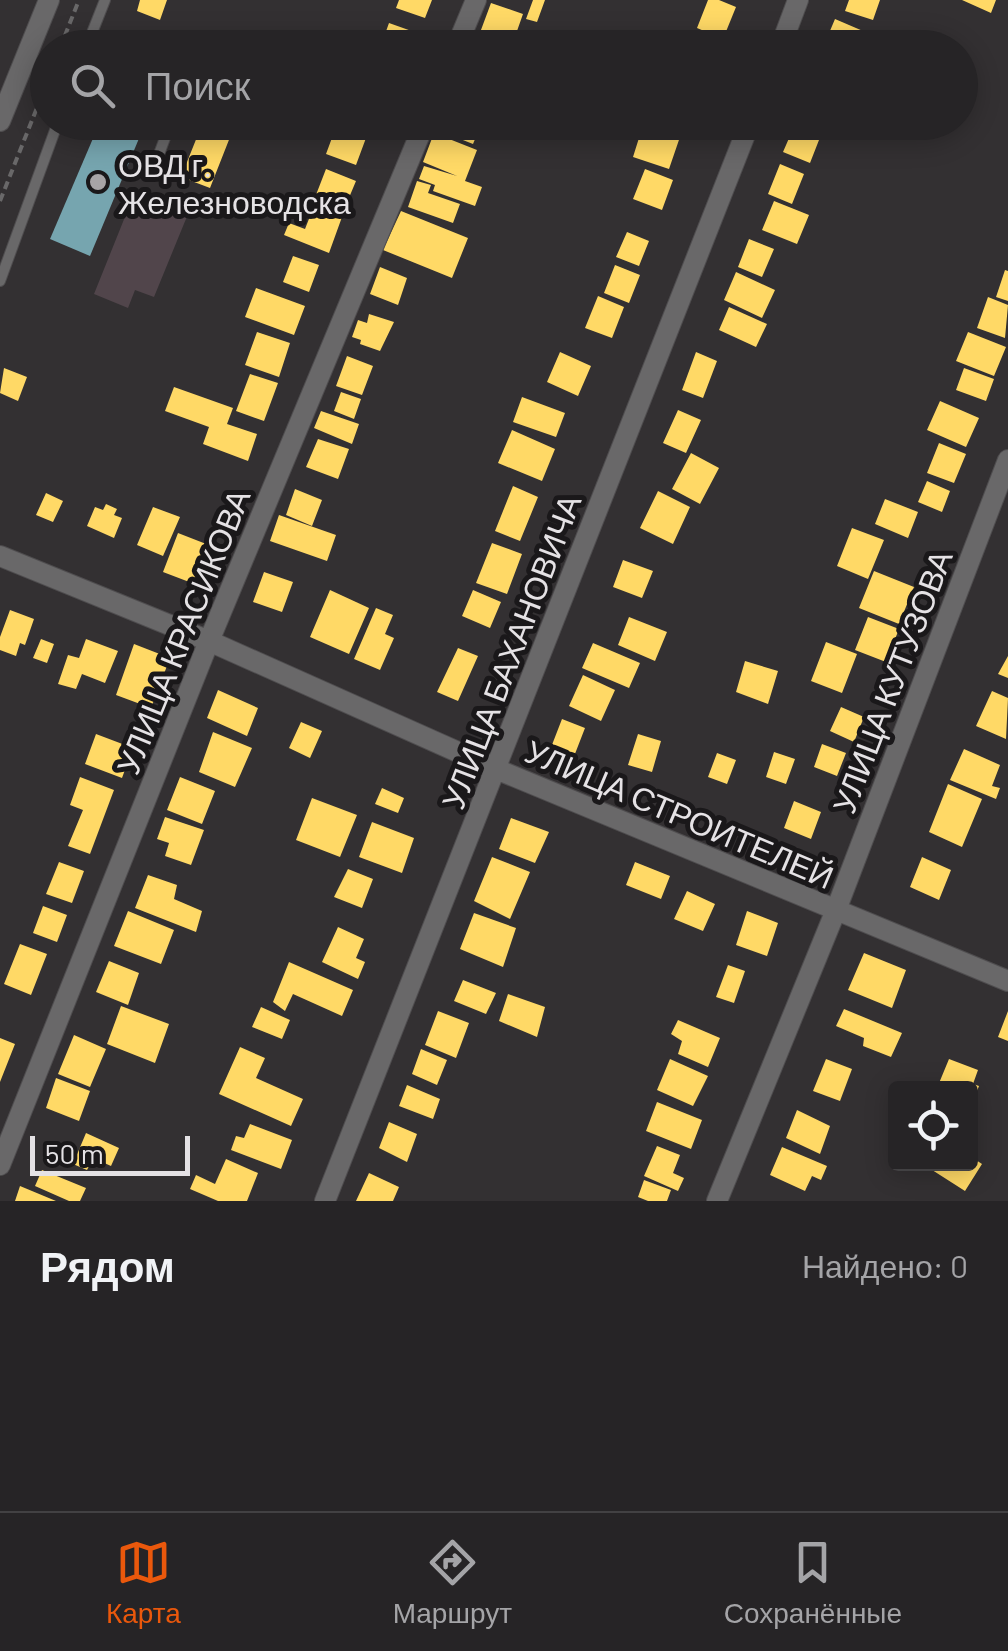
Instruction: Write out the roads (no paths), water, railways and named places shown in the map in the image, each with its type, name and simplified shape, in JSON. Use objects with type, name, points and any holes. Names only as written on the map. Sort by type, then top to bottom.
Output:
[{"type":"street","points":[[37,30],[49,0]]},
{"type":"street","points":[[464,30],[476,0]]},
{"type":"street","points":[[787,30],[798,0]]},
{"type":"street","points":[[0,121],[30,47]]},
{"type":"street","name":"УЛИЦА КРАСИКОВА","points":[[0,1165],[209,642],[418,140]]},
{"type":"street","name":"УЛИЦА БАХАНОВИЧА","points":[[325,1201],[743,140]]},
{"type":"street","name":"УЛИЦА КУТУЗОВА","points":[[717,1201],[836,910],[1008,460]]},
{"type":"street","name":"УЛИЦА СТРОИТЕЛЕЙ","points":[[0,556],[209,642],[496,769],[1008,981]]},
{"type":"lane","points":[[94,30],[106,0]]},
{"type":"lane","points":[[0,281],[51,140]]},
{"type":"lane","points":[[152,170],[164,140]]},
{"type":"place","name":"ОВД г. Железноводска","points":[[98,182]]}]
